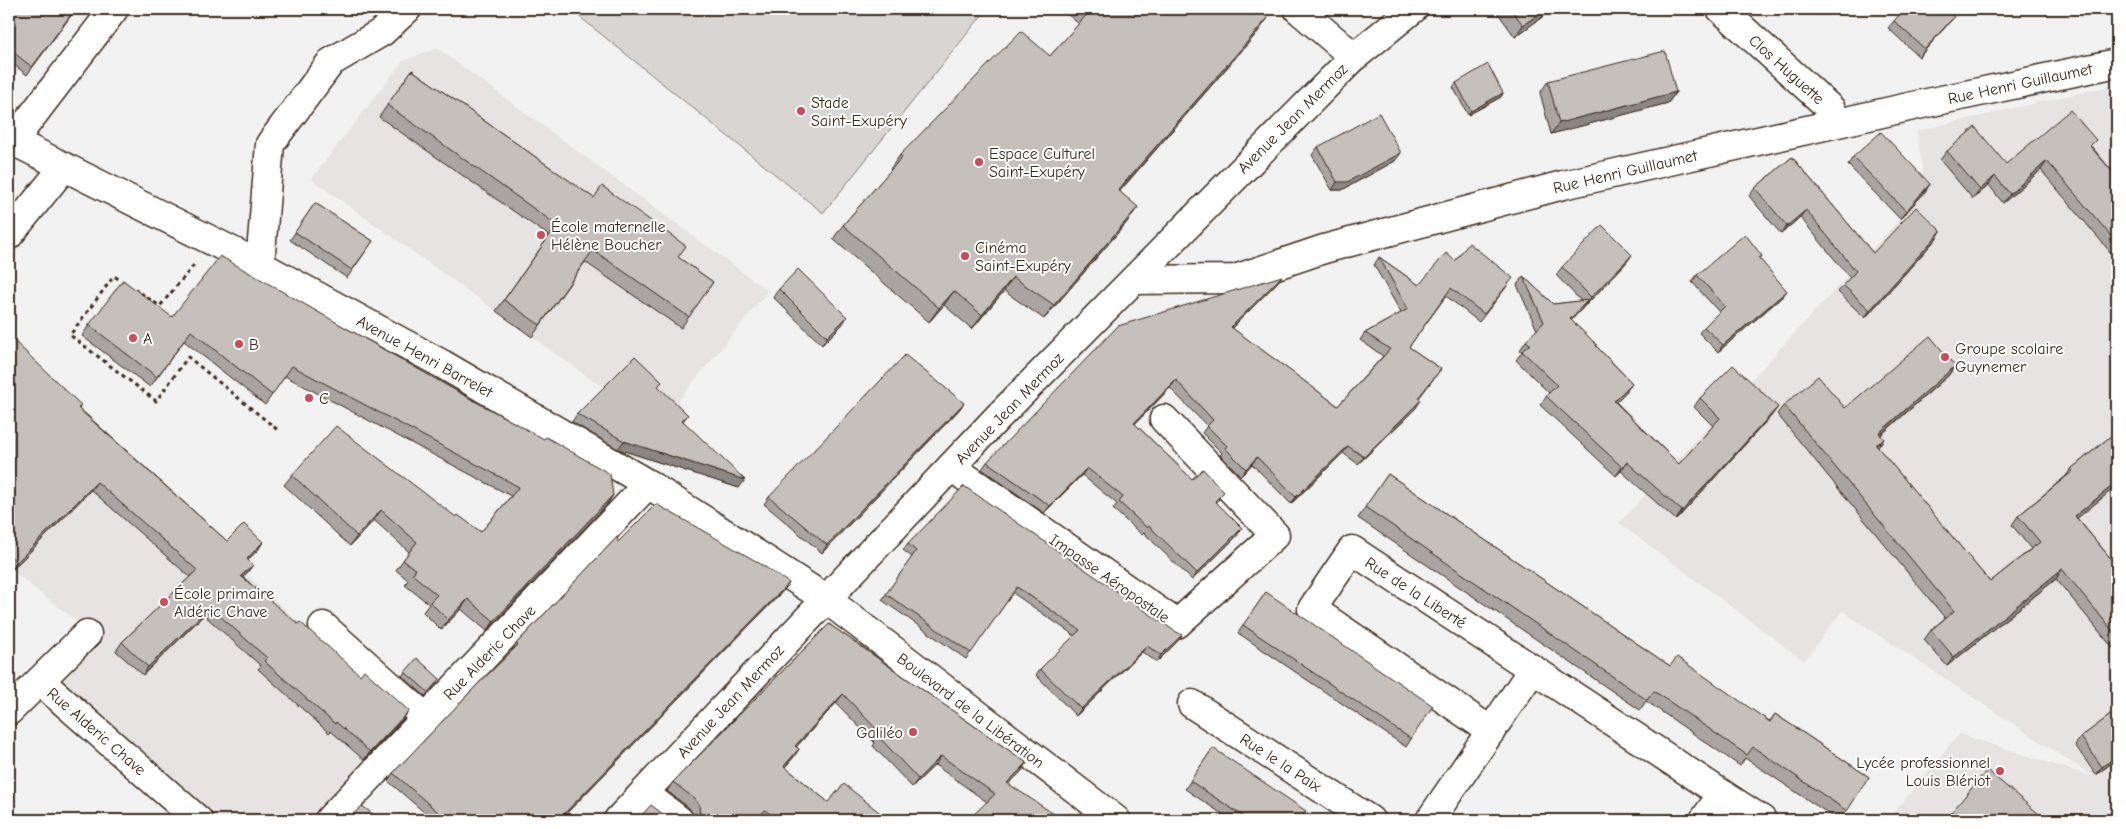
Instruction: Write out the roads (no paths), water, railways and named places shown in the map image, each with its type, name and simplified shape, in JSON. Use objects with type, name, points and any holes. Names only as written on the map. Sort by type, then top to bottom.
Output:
[{"type":"street","points":[[11,140],[114,9]]},
{"type":"street","points":[[260,265],[270,144],[331,62],[382,32],[407,9]]},
{"type":"street","points":[[1298,9],[1354,57]]},
{"type":"street","name":"Avenue Jean Mermoz","points":[[618,820],[998,417],[1354,57],[1413,9]]},
{"type":"street","name":"Clos Huguette","points":[[1721,9],[1832,109]]},
{"type":"street","name":"Rue Henri Guillaumet","points":[[1135,280],[1235,279],[1324,249],[1563,185],[2117,63]]},
{"type":"street","name":"Avenue Henri Barrelet","points":[[11,140],[260,265],[442,364],[648,484],[826,599]]},
{"type":"street","points":[[9,235],[64,167]]},
{"type":"street","name":"Impasse Aéropostale","points":[[951,467],[1177,624],[1275,534],[1164,419]]},
{"type":"street","name":"Rue Alderic Chave","points":[[329,820],[648,484]]},
{"type":"street","name":"Rue de la Liberté","points":[[1491,731],[1312,609],[1352,550],[1762,820]]},
{"type":"street","name":"Boulevard de la Libération","points":[[826,599],[1116,820]]},
{"type":"street","points":[[323,626],[426,718]]},
{"type":"street","points":[[9,712],[87,634]]},
{"type":"street","points":[[1430,820],[1533,669]]},
{"type":"street","name":"Rue Alderic Chave","points":[[40,681],[194,817]]},
{"type":"street","name":"Rue le la Paix","points":[[1192,704],[1370,820]]},
{"type":"street","points":[[644,793],[679,820]]},
{"type":"street","points":[[1704,820],[1722,794]]},
{"type":"place","name":"Stade Saint-Exupéry","points":[[801,111]]},
{"type":"place","name":"Espace Culturel Saint-Exupéry","points":[[979,162]]},
{"type":"place","name":"École maternelle Hélène Boucher","points":[[541,235]]},
{"type":"place","name":"Cinéma Saint-Exupéry","points":[[965,256]]},
{"type":"place","name":"A","points":[[133,338]]},
{"type":"place","name":"B","points":[[239,344]]},
{"type":"place","name":"Groupe scolaire Guynemer","points":[[1945,357]]},
{"type":"place","name":"C","points":[[309,398]]},
{"type":"place","name":"École primaire Aldéric Chave","points":[[164,602]]},
{"type":"place","name":"Galiléo","points":[[913,732]]},
{"type":"place","name":"Lycée professionnel Louis Blériot","points":[[2000,771]]}]
